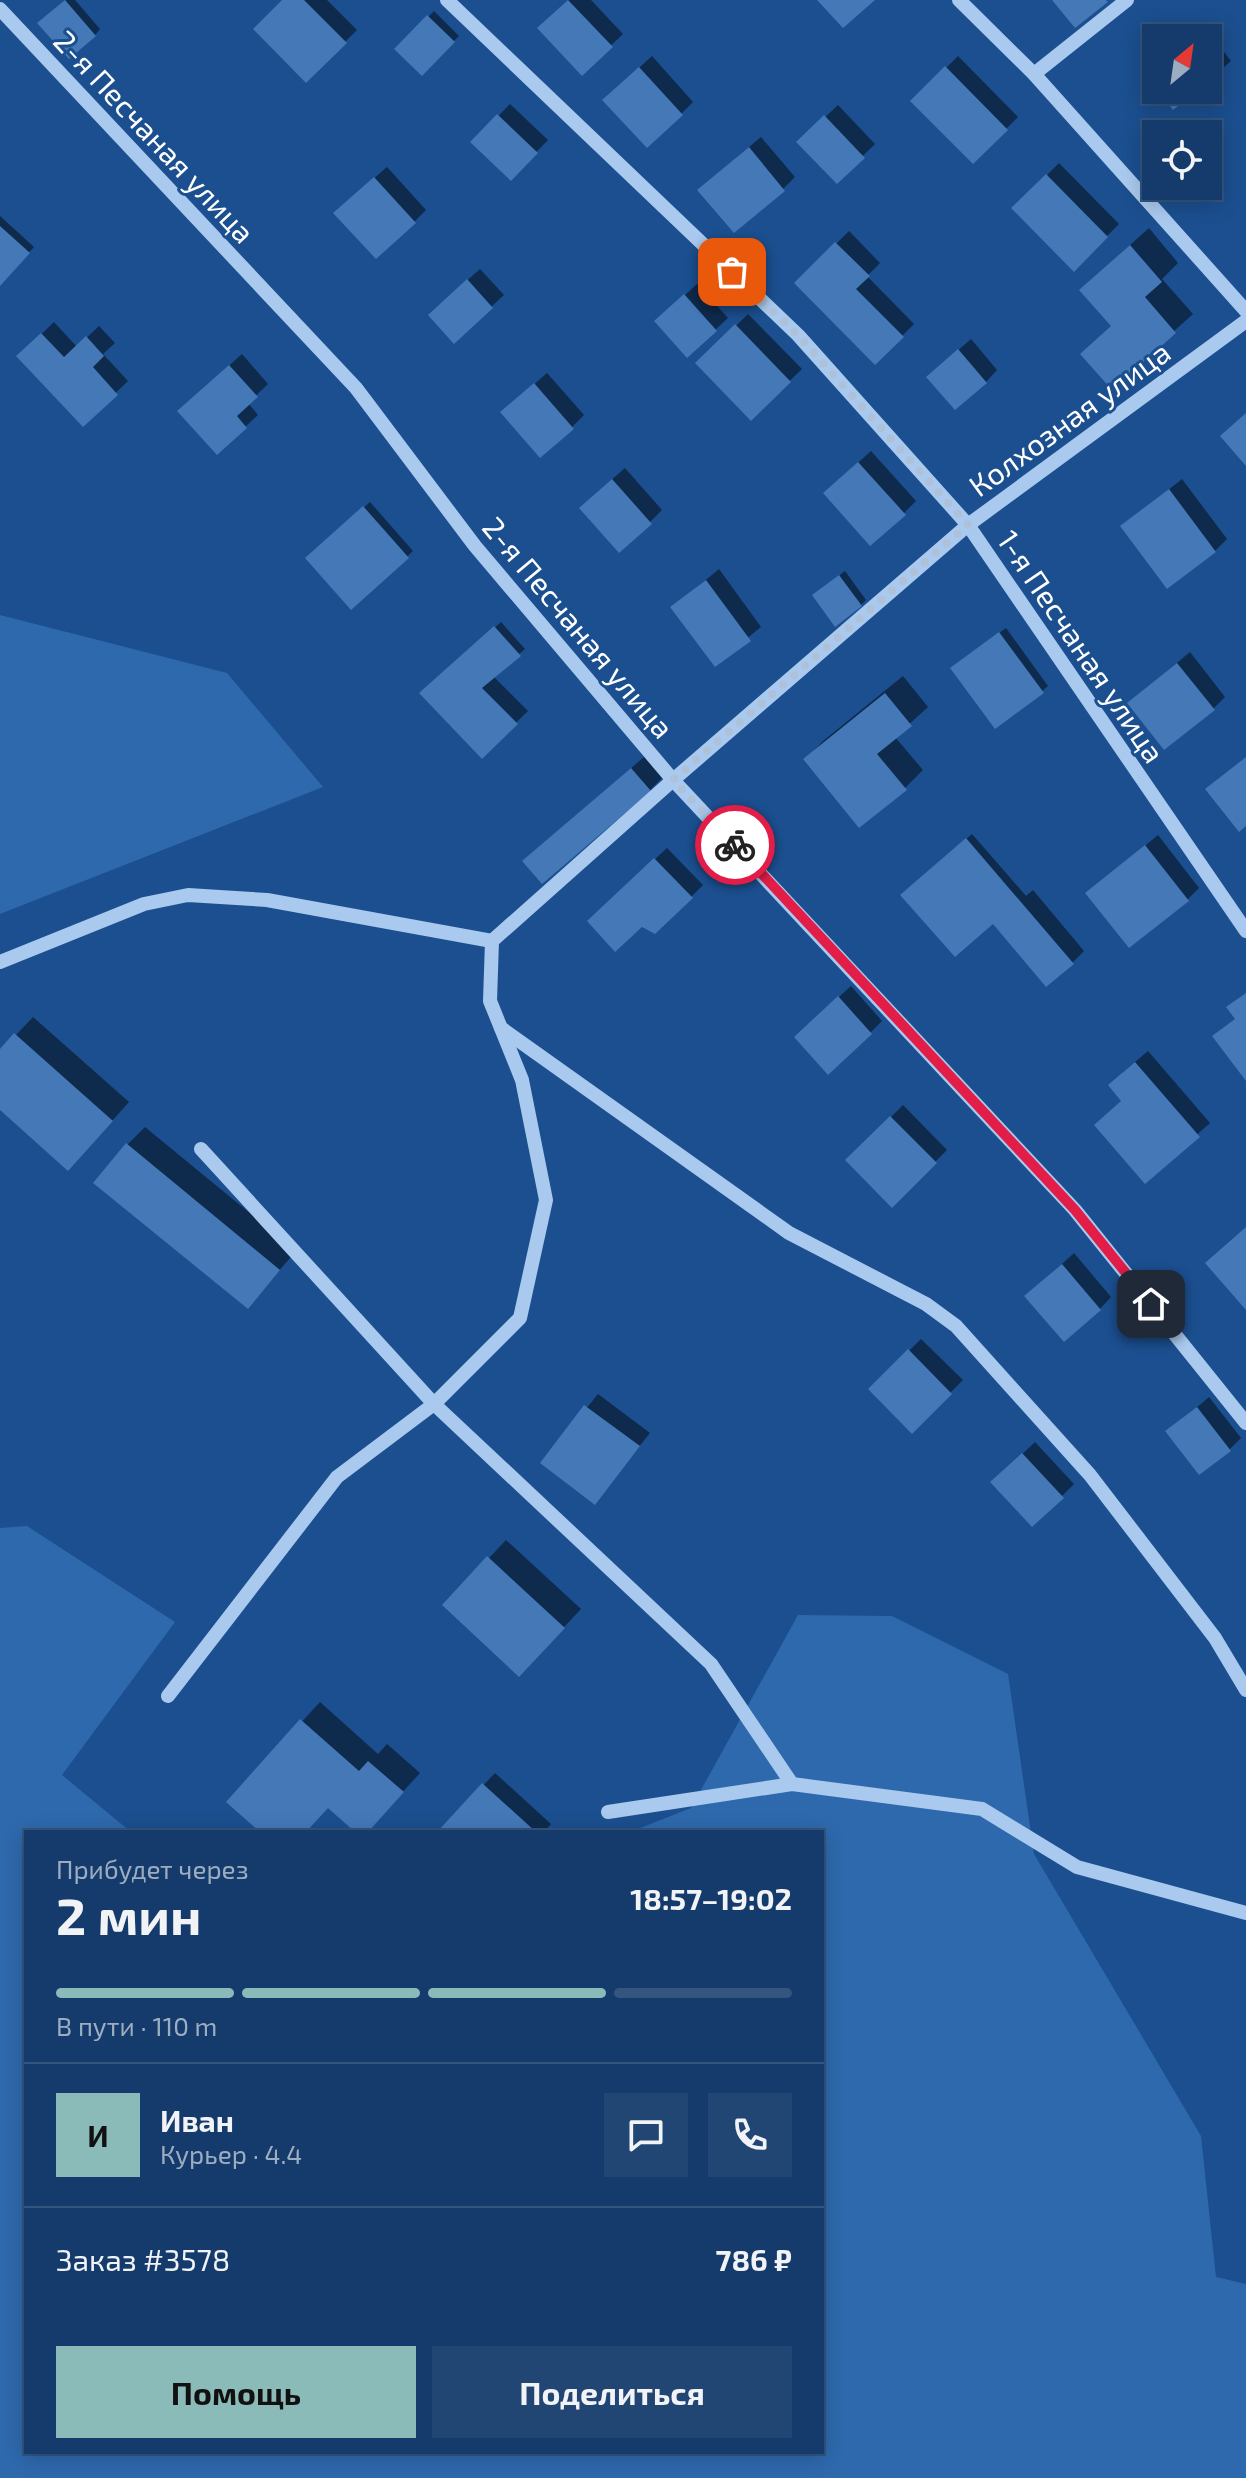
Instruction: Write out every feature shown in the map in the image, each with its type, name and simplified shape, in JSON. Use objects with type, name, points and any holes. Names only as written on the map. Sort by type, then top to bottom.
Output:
[{"type":"street","name":"1-я Песчаная улица","points":[[447,0],[798,335],[968,525],[1246,931]]},
{"type":"street","points":[[959,0],[1034,74],[1246,311]]},
{"type":"street","points":[[1034,74],[1127,0]]},
{"type":"street","name":"2-я Песчаная улица","points":[[0,9],[356,388],[475,546],[673,780],[1075,1210],[1246,1423]]},
{"type":"street","name":"Колхозная улица","points":[[492,941],[968,525],[1246,321]]},
{"type":"street","points":[[0,962],[144,904],[188,895],[267,900],[492,941],[490,1001],[522,1080],[546,1200],[520,1318],[434,1404],[337,1477],[168,1696]]},
{"type":"street","points":[[501,1028],[789,1233],[926,1304],[956,1326],[1090,1475],[1215,1638],[1246,1690]]},
{"type":"street","points":[[201,1149],[434,1404],[711,1664],[792,1784]]},
{"type":"street","points":[[608,1812],[792,1784],[982,1809],[1077,1867],[1246,1913]]},
{"type":"shaded area","points":[[0,615],[227,673],[323,787],[0,914]]},
{"type":"shaded area","points":[[27,1526],[175,1622],[62,1775],[129,1830],[24,1830],[24,2454],[824,2454],[824,1830],[635,1830],[691,1808],[798,1615],[892,1616],[1008,1674],[1034,1854],[1201,2136],[1216,2277],[1246,2284],[1246,2478],[0,2478],[0,1528]]},
{"type":"building","points":[[65,0],[96,36],[69,59],[37,23]]},
{"type":"building","points":[[282,0],[304,0],[347,43],[306,83],[253,29]]},
{"type":"building","points":[[568,0],[613,47],[582,76],[537,28]]},
{"type":"building","points":[[817,0],[875,0],[843,28]]},
{"type":"building","points":[[1052,0],[1106,0],[1108,2],[1075,28]]},
{"type":"building","points":[[427,15],[455,42],[422,76],[394,49]]},
{"type":"building","points":[[945,66],[1008,130],[973,164],[910,101]]},
{"type":"building","points":[[639,67],[683,115],[647,148],[602,100]]},
{"type":"building","points":[[497,114],[538,153],[511,181],[470,142]]},
{"type":"building","points":[[824,115],[865,158],[837,184],[796,142]]},
{"type":"building","points":[[749,147],[785,191],[734,233],[697,190]]},
{"type":"building","points":[[1046,174],[1108,237],[1074,272],[1011,208]]},
{"type":"building","points":[[374,177],[416,223],[376,259],[333,213]]},
{"type":"building","points":[[0,226],[30,253],[0,286]]},
{"type":"building","points":[[835,242],[870,276],[856,289],[904,337],[875,365],[794,283]]},
{"type":"building","points":[[1130,245],[1162,282],[1145,297],[1176,333],[1112,390],[1080,354],[1111,326],[1079,290]]},
{"type":"building","points":[[467,279],[493,308],[454,344],[428,315]]},
{"type":"building","points":[[684,294],[717,331],[687,358],[654,321]]},
{"type":"building","points":[[735,324],[791,382],[751,421],[695,363]]},
{"type":"building","points":[[41,333],[64,357],[86,336],[104,356],[93,367],[118,395],[83,427],[16,356]]},
{"type":"building","points":[[958,349],[987,383],[955,410],[926,377]]},
{"type":"building","points":[[229,365],[258,397],[237,416],[247,428],[217,455],[177,411]]},
{"type":"building","points":[[534,383],[574,429],[540,458],[500,412]]},
{"type":"building","points":[[1246,413],[1246,466],[1220,436]]},
{"type":"building","points":[[858,462],[906,515],[870,546],[823,493]]},
{"type":"building","points":[[612,479],[652,524],[619,553],[579,508]]},
{"type":"building","points":[[1169,489],[1216,552],[1167,589],[1120,526]]},
{"type":"building","points":[[363,506],[409,558],[351,610],[305,558]]},
{"type":"building","points":[[839,575],[862,606],[835,627],[812,595]]},
{"type":"building","points":[[706,580],[751,641],[715,667],[670,607]]},
{"type":"building","points":[[494,626],[521,656],[482,688],[518,724],[482,759],[419,693]]},
{"type":"building","points":[[999,632],[1044,693],[995,729],[950,668]]},
{"type":"building","points":[[1177,663],[1215,710],[1164,750],[1127,703]]},
{"type":"building","points":[[885,693],[912,726],[877,754],[907,790],[859,828],[803,759]]},
{"type":"building","points":[[1246,757],[1246,826],[1239,832],[1205,789]]},
{"type":"building","points":[[631,768],[651,791],[542,884],[522,861]]},
{"type":"building","points":[[966,838],[1074,964],[1046,987],[993,924],[955,957],[900,895]]},
{"type":"building","points":[[1145,845],[1189,901],[1129,948],[1085,893]]},
{"type":"building","points":[[654,858],[693,898],[655,934],[642,927],[615,952],[587,921]]},
{"type":"building","points":[[1246,993],[1246,1081],[1212,1036],[1235,1019],[1226,1007]]},
{"type":"building","points":[[838,996],[872,1034],[828,1075],[794,1037]]},
{"type":"building","points":[[14,1033],[113,1121],[68,1171],[0,1110],[0,1049]]},
{"type":"building","points":[[1135,1062],[1200,1137],[1145,1184],[1094,1125],[1121,1101],[1108,1085]]},
{"type":"building","points":[[890,1116],[937,1163],[892,1208],[845,1160]]},
{"type":"building","points":[[126,1143],[280,1270],[248,1309],[93,1183]]},
{"type":"building","points":[[1246,1227],[1246,1310],[1205,1263]]},
{"type":"building","points":[[1062,1264],[1101,1310],[1064,1342],[1024,1296]]},
{"type":"building","points":[[908,1349],[952,1394],[912,1434],[868,1389]]},
{"type":"building","points":[[584,1405],[640,1446],[595,1505],[540,1463]]},
{"type":"building","points":[[1197,1407],[1231,1451],[1199,1475],[1165,1431]]},
{"type":"building","points":[[1022,1453],[1064,1498],[1032,1527],[990,1482]]},
{"type":"building","points":[[487,1556],[565,1628],[519,1677],[442,1605]]},
{"type":"building","points":[[300,1719],[359,1771],[368,1761],[404,1792],[370,1830],[353,1830],[328,1808],[308,1830],[258,1830],[226,1802]]},
{"type":"building","points":[[482,1783],[534,1830],[439,1830]]},
{"type":"way so far","points":[[732,272],[798,335],[968,525],[673,780],[735,845]]},
{"type":"route","points":[[735,845],[1075,1210],[1151,1304]]}]
